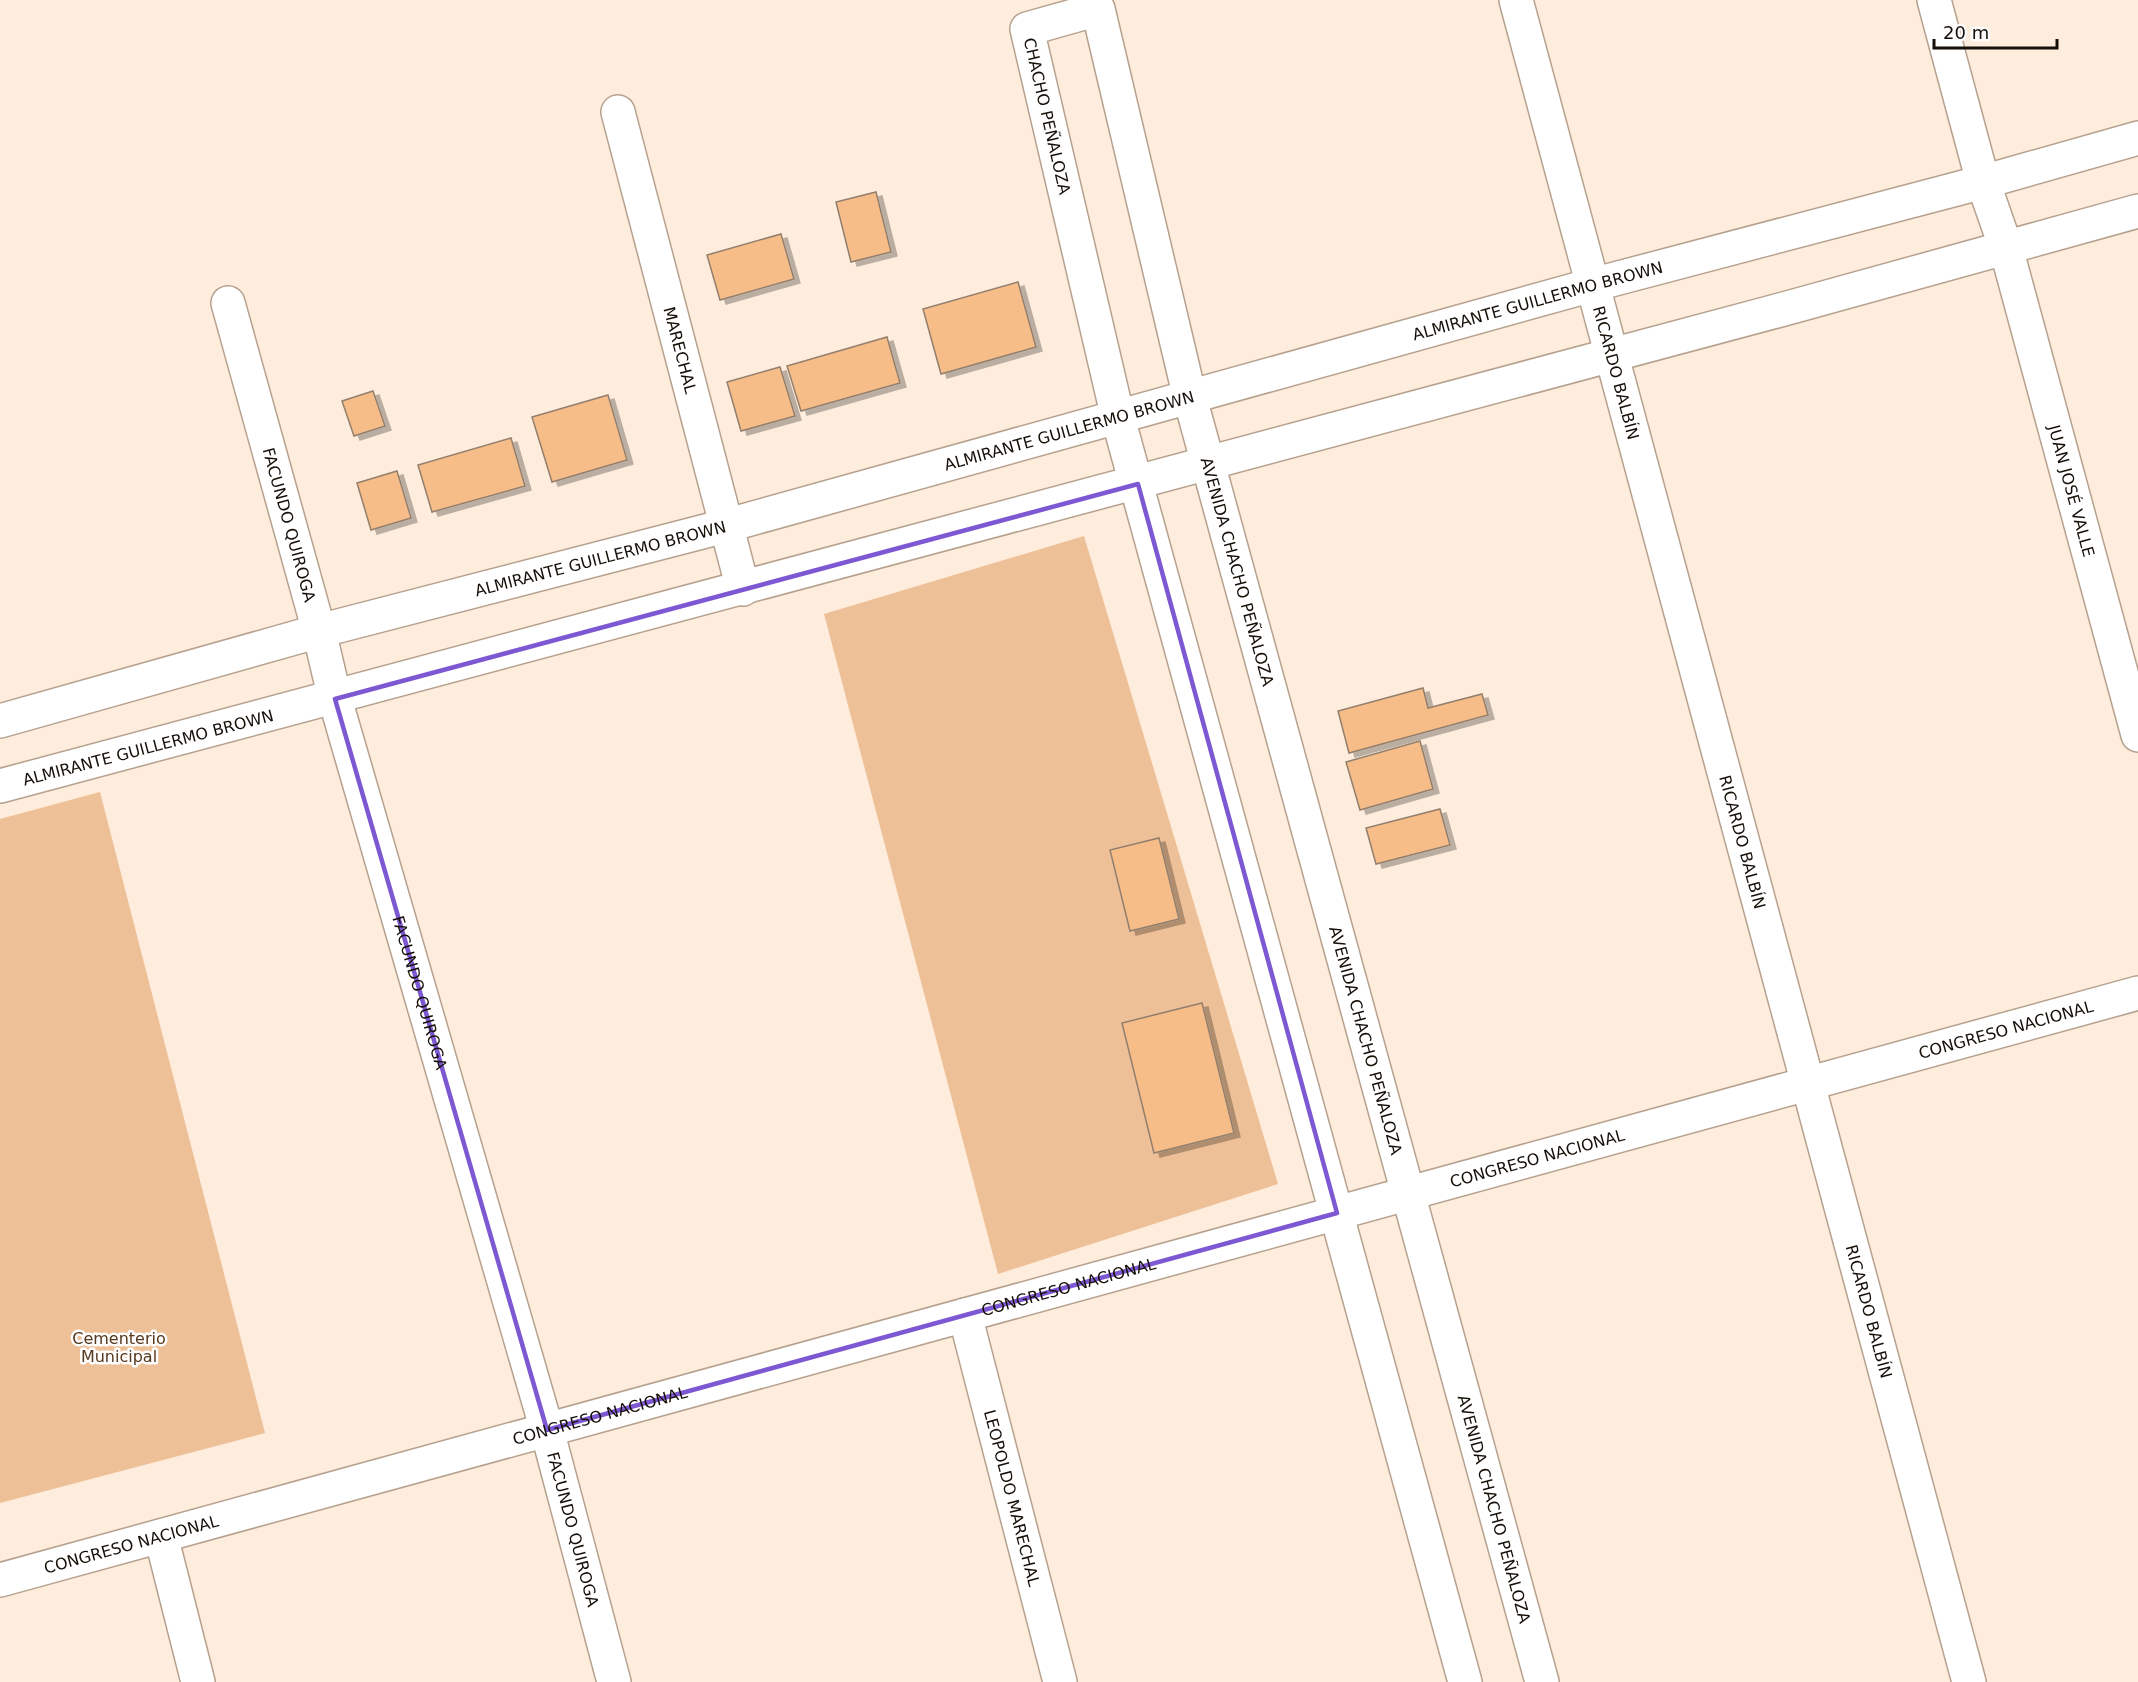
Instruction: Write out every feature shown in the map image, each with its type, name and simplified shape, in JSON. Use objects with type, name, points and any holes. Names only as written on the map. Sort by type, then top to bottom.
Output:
[{"type":"street","name":"RICARDO BALBÍN","points":[[1516,0],[1968,1682]]},
{"type":"street","name":"JUAN JOSÉ VALLE","points":[[1934,0],[1983,182],[2006,248],[2138,735]]},
{"type":"street","name":"CHACHO PEÑALOZA","points":[[1118,418],[1027,29],[1098,9],[1190,398]]},
{"type":"street","name":"MARECHAL","points":[[618,112],[743,590]]},
{"type":"street","name":"ALMIRANTE GUILLERMO BROWN","points":[[0,721],[320,631],[725,526],[1592,285],[1983,182],[2138,138]]},
{"type":"street","name":"ALMIRANTE GUILLERMO BROWN","points":[[0,786],[335,699],[1611,358],[2138,212]]},
{"type":"street","name":"FACUNDO QUIROGA","points":[[228,303],[320,631],[335,699],[547,1430],[614,1682]]},
{"type":"street","name":"AVENIDA CHACHO PEÑALOZA","points":[[1190,398],[1542,1682]]},
{"type":"street","points":[[1118,418],[1138,484],[1465,1682]]},
{"type":"street","name":"CONGRESO NACIONAL","points":[[0,1580],[2138,993]]},
{"type":"street","name":"LEOPOLDO MARECHAL","points":[[965,1315],[1060,1682]]},
{"type":"street","points":[[161,1536],[198,1682]]},
{"type":"highlighted area","points":[[1138,484],[1337,1213],[547,1430],[335,699]]},
{"type":"green space","points":[[1084,536],[1278,1184],[998,1274],[824,614]]},
{"type":"green space","name":"Cementerio Municipal","points":[[100,792],[265,1433],[0,1503],[0,819]]},
{"type":"building","points":[[876,192],[891,252],[851,262],[836,202]]},
{"type":"building","points":[[781,234],[794,279],[720,300],[707,255]]},
{"type":"building","points":[[1018,282],[1036,347],[941,374],[923,309]]},
{"type":"building","points":[[887,337],[900,383],[801,411],[787,366]]},
{"type":"building","points":[[780,367],[795,416],[741,431],[727,382]]},
{"type":"building","points":[[373,391],[385,426],[354,436],[342,401]]},
{"type":"building","points":[[608,395],[627,460],[552,482],[532,417]]},
{"type":"building","points":[[511,438],[525,486],[432,512],[418,465]]},
{"type":"building","points":[[397,471],[411,518],[371,530],[357,483]]},
{"type":"building","points":[[1423,688],[1428,708],[1482,694],[1488,715],[1349,753],[1338,711]]},
{"type":"building","points":[[1420,741],[1433,789],[1360,810],[1346,762]]},
{"type":"building","points":[[1440,809],[1450,845],[1376,864],[1366,828]]},
{"type":"building","points":[[1159,838],[1179,919],[1130,931],[1110,850]]},
{"type":"building","points":[[1202,1003],[1234,1133],[1154,1153],[1122,1023]]}]
